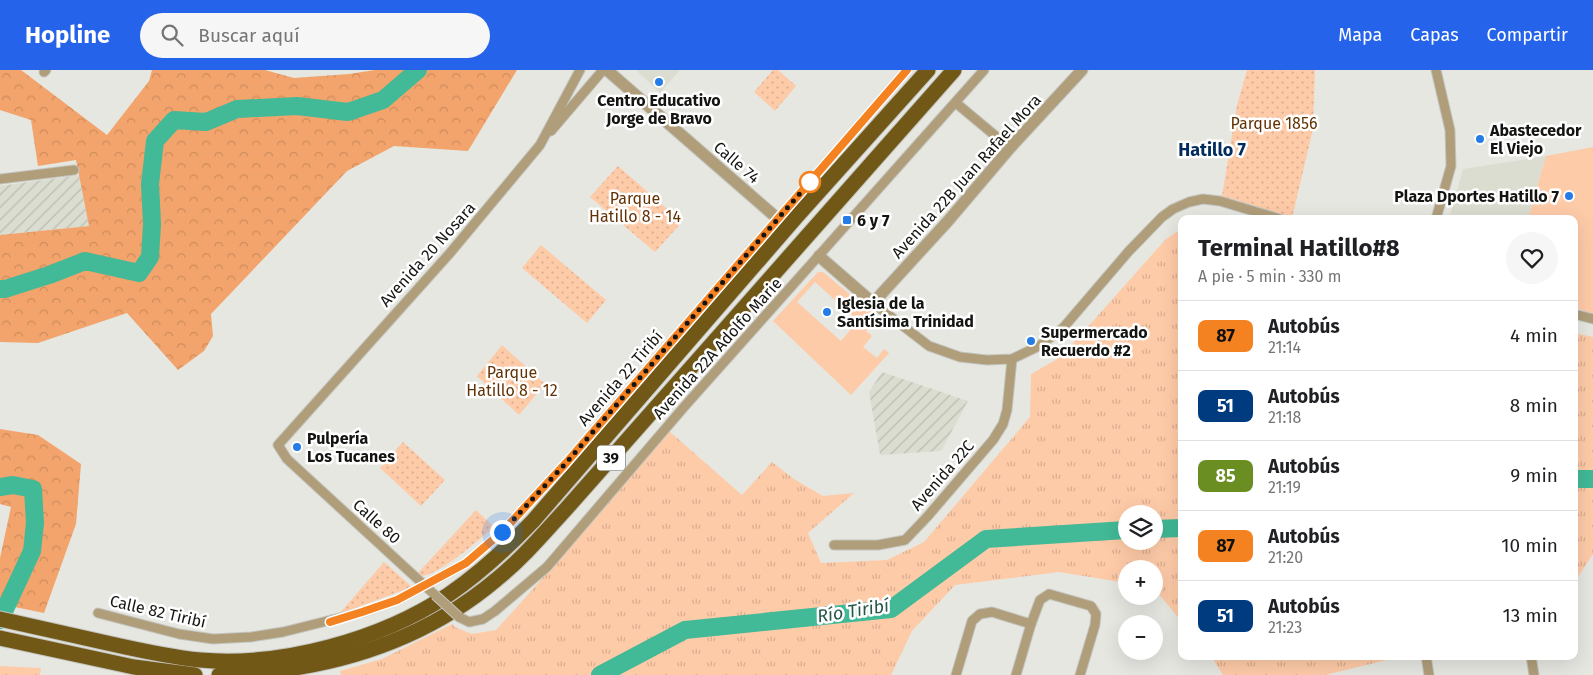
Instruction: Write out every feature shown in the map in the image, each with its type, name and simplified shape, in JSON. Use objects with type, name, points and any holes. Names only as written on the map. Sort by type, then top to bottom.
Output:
[{"type":"highway","name":"39","points":[[0,619],[168,655],[200,660],[235,661],[324,649],[345,643],[423,610],[464,584],[534,521],[796,216],[928,70]]},
{"type":"highway","name":"39","points":[[219,675],[260,673],[304,667],[368,651],[432,624],[458,609],[497,580],[561,516],[954,70]]},
{"type":"highway","points":[[778,219],[784,222],[796,216]]},
{"type":"highway","points":[[0,638],[134,667],[195,675]]},
{"type":"street","name":"Avenida 20 Nosara","points":[[278,445],[450,253],[540,145],[580,70]]},
{"type":"street","points":[[540,145],[605,70]]},
{"type":"street","name":"Calle 74","points":[[605,70],[778,219]]},
{"type":"street","name":"Avenida 22 Tiribí","points":[[330,622],[397,600],[466,563],[502,532],[566,463],[851,132],[907,70]]},
{"type":"street","name":"Avenida 22A Adolfo Marie","points":[[459,617],[468,622],[483,619],[495,612],[547,567],[684,407],[984,70]]},
{"type":"street","name":"Avenida 22B Juan Rafael Mora","points":[[874,303],[948,221],[1010,148],[1082,70]]},
{"type":"street","points":[[1436,70],[1450,130],[1451,166],[1437,215]]},
{"type":"street","points":[[956,103],[1010,148]]},
{"type":"street","points":[[0,179],[74,170]]},
{"type":"street","points":[[819,256],[874,303],[929,346],[960,357],[987,360],[1012,359],[1040,346],[1063,328],[1129,251],[1162,217],[1173,209],[1190,202],[1203,200],[1220,201],[1267,215]]},
{"type":"street","points":[[1578,315],[1593,319]]},
{"type":"street","name":"Avenida 22C","points":[[834,546],[878,545],[905,540],[927,517],[993,440],[1003,424],[1007,410],[1012,359]]},
{"type":"street","name":"Calle 80","points":[[278,445],[287,459],[459,617]]},
{"type":"street","points":[[1016,675],[1040,600],[1049,594],[1091,606],[1096,614],[1095,625],[1080,675]]},
{"type":"street","points":[[956,675],[972,621],[980,614],[992,612],[1031,624]]},
{"type":"street","name":"Calle 82 Tiribí","points":[[98,613],[179,634],[213,639],[251,637],[330,622]]},
{"type":"street","points":[[1427,660],[1429,675]]},
{"type":"street","points":[[1532,660],[1534,675]]},
{"type":"shaded area","name":"Centro Educativo Jorge de Bravo","points":[[636,70],[680,70],[660,93]]},
{"type":"shaded area","points":[[1546,156],[1529,215],[1450,215],[1463,169]]},
{"type":"shaded area","points":[[79,175],[89,226],[0,235],[0,186]]},
{"type":"shaded area","points":[[882,372],[968,401],[941,451],[880,455],[869,392]]},
{"type":"green space","points":[[0,70],[21,70],[107,135],[149,81],[152,70],[265,70],[294,78],[375,70],[517,70],[468,151],[394,146],[347,171],[211,314],[213,336],[204,351],[178,370],[127,313],[38,343],[0,342],[0,235],[89,226],[76,160],[38,166],[31,120],[0,110]]},
{"type":"green space","points":[[773,70],[778,70],[796,86],[775,111],[754,92]]},
{"type":"green space","name":"Parque 1856","points":[[1247,70],[1315,70],[1313,129],[1293,215],[1282,215],[1222,196],[1237,105]]},
{"type":"green space","points":[[1593,147],[1593,314],[1578,308],[1578,215],[1529,215],[1546,156]]},
{"type":"green space","name":"Parque Hatillo 8 - 14","points":[[618,166],[682,222],[655,252],[590,197]]},
{"type":"green space","points":[[1178,231],[1178,617],[1163,599],[1163,560],[1118,560],[1118,582],[1059,572],[955,585],[912,631],[891,675],[341,675],[340,671],[382,659],[452,624],[472,634],[496,630],[567,551],[669,431],[742,495],[772,462],[794,479],[823,496],[854,493],[808,533],[821,563],[887,560],[924,542],[1030,417],[1031,374],[1061,357],[1165,240]]},
{"type":"green space","points":[[541,245],[606,300],[587,323],[522,268]]},
{"type":"green space","points":[[818,272],[823,272],[877,317],[866,331],[872,336],[863,347],[877,358],[884,349],[889,353],[851,395],[773,321]],"holes":[[[815,282],[858,321],[841,341],[797,302]]]},
{"type":"green space","points":[[1578,334],[1593,337],[1593,554],[1578,577]]},
{"type":"green space","name":"Parque Hatillo 8 - 12","points":[[502,345],[545,384],[519,415],[477,376]]},
{"type":"green space","points":[[0,429],[38,435],[81,464],[76,524],[44,613],[0,604],[0,558],[11,507],[0,504]]},
{"type":"green space","points":[[403,442],[445,480],[421,506],[380,468]]},
{"type":"green space","points":[[476,510],[494,527],[448,564],[428,574],[421,576],[417,574]]},
{"type":"green space","points":[[384,562],[412,587],[339,614]]},
{"type":"green space","points":[[1214,660],[1387,660],[1325,675],[1223,675]]},
{"type":"green space","points":[[0,666],[41,668],[40,675],[0,675]]},
{"type":"waterway","points":[[0,289],[49,275],[85,261],[139,273],[150,257],[152,224],[150,184],[155,141],[174,120],[206,122],[237,109],[297,106],[348,112],[383,100],[418,70]]},
{"type":"waterway","name":"Río Tiribí","points":[[1578,479],[1593,479]]},
{"type":"waterway","points":[[0,487],[13,485],[33,489],[35,523],[32,551],[0,620]]},
{"type":"waterway","name":"Río Tiribí","points":[[1163,529],[1178,528]]},
{"type":"waterway","name":"Río Tiribí","points":[[600,675],[685,630],[891,609],[986,539],[1118,531]]},
{"type":"bus line","name":"87","points":[[330,622],[397,600],[466,563],[502,532],[566,463],[851,132],[907,70]]},
{"type":"place","name":"Centro Educativo Jorge de Bravo","points":[[659,82]]},
{"type":"place","name":"Abastecedor El Viejo","points":[[1480,139]]},
{"type":"place","name":"Plaza Dportes Hatillo 7","points":[[1569,196]]},
{"type":"place","name":"6 y 7","points":[[847,220]]},
{"type":"place","name":"Iglesia de la Santísima Trinidad","points":[[827,312]]},
{"type":"place","name":"Supermercado Recuerdo #2","points":[[1031,341]]},
{"type":"place","name":"Pulpería Los Tucanes","points":[[297,447]]},
{"type":"district","name":"Hatillo 7","points":[[1212,150]]},
{"type":"route","points":[[502,532],[566,463],[815,176],[810,182]]}]
